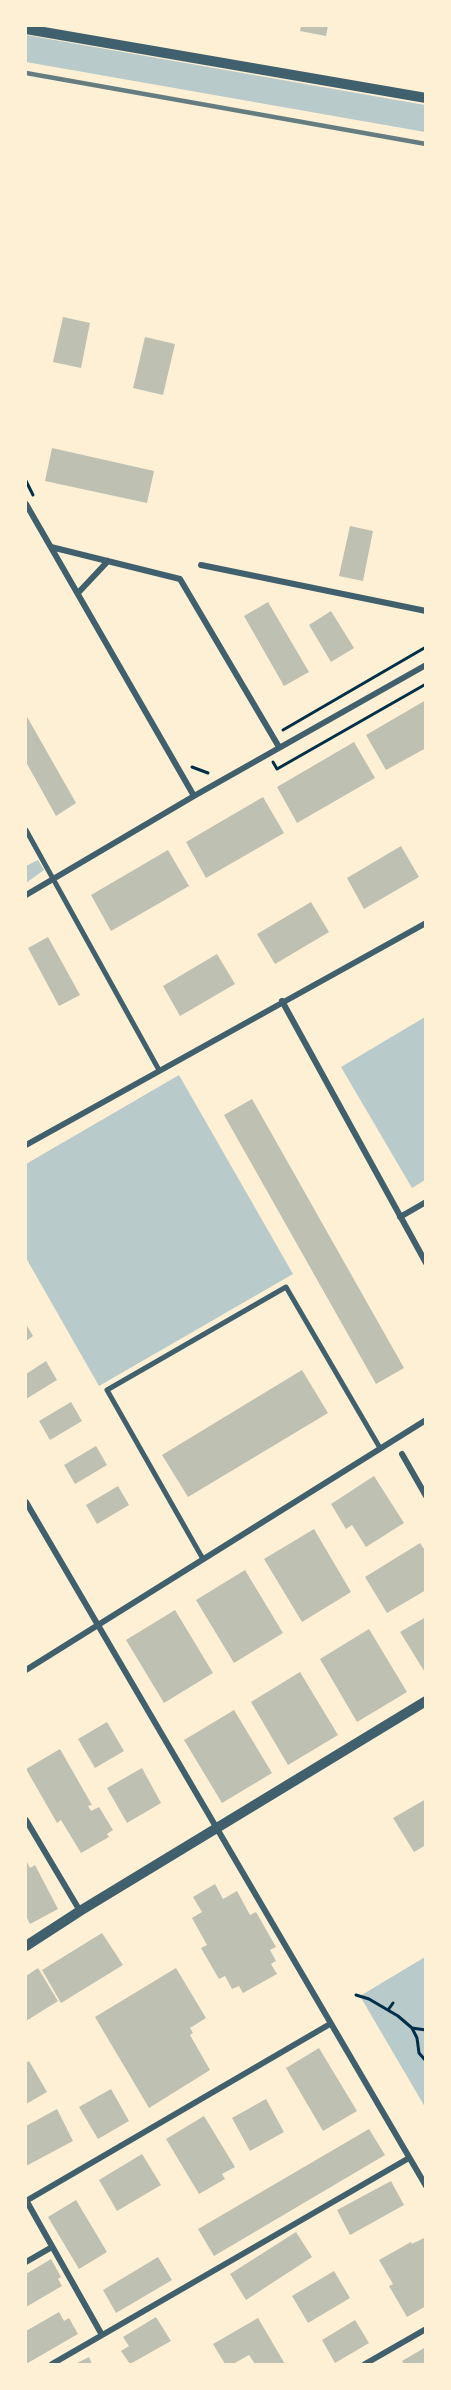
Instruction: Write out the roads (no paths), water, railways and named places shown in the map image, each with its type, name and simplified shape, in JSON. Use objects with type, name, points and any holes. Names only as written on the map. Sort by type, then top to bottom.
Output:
[{"type":"street","points":[[26,29],[426,98]]},
{"type":"street","points":[[26,504],[194,796]]},
{"type":"street","points":[[51,547],[180,579],[279,747]]},
{"type":"street","points":[[78,593],[108,561]]},
{"type":"street","points":[[201,565],[426,611]]},
{"type":"street","points":[[26,896],[194,796],[426,665]]},
{"type":"street","points":[[26,830],[159,1070]]},
{"type":"street","points":[[26,1145],[426,923]]},
{"type":"street","points":[[282,1001],[426,1263]]},
{"type":"street","points":[[400,1217],[426,1202]]},
{"type":"street","points":[[203,1559],[107,1390],[286,1287],[380,1448]]},
{"type":"street","points":[[26,1670],[426,1420]]},
{"type":"street","points":[[402,1454],[426,1496]]},
{"type":"street","points":[[26,1502],[426,2186]]},
{"type":"street","points":[[26,1946],[426,1701]]},
{"type":"street","points":[[26,1820],[80,1911]]},
{"type":"street","points":[[102,2335],[26,2201],[330,2024]]},
{"type":"street","points":[[52,2364],[409,2158]]},
{"type":"street","points":[[26,2262],[52,2247]]},
{"type":"street","points":[[365,2364],[426,2328]]},
{"type":"railway","points":[[26,73],[426,144]]}]
